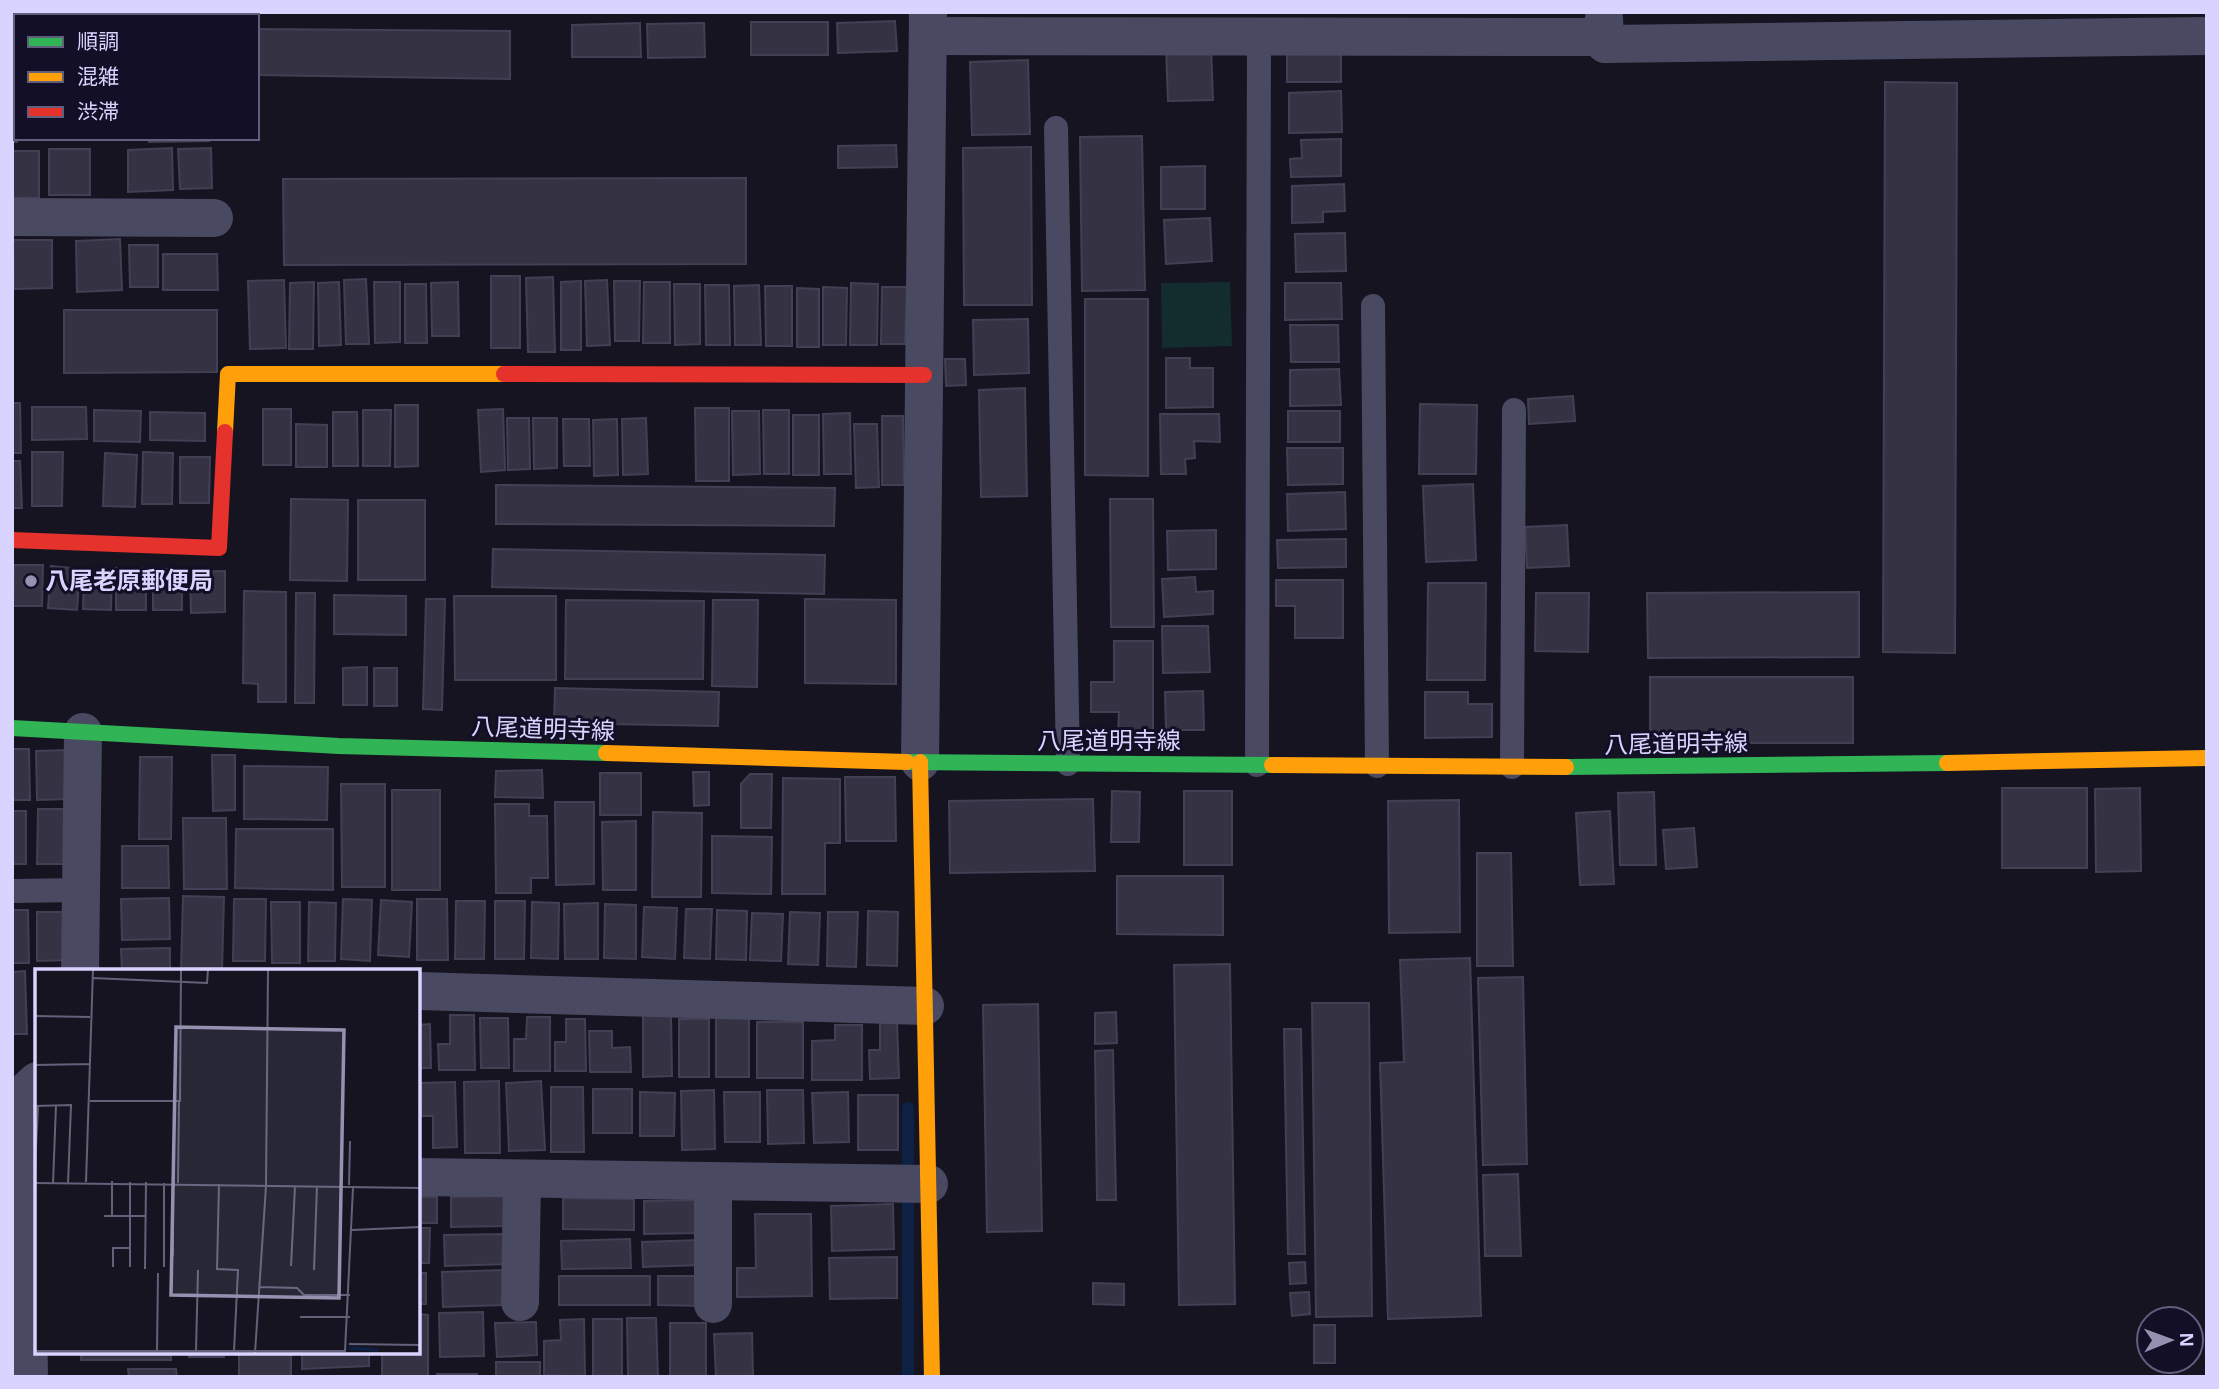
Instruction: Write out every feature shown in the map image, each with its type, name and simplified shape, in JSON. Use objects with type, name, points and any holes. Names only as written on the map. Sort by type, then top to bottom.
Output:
[{"type":"main road","points":[[12,540],[219,548],[228,374],[924,375]]},
{"type":"main road","name":"八尾道明寺線","points":[[12,728],[339,747],[920,762],[1646,768],[2207,758]]},
{"type":"main road","points":[[920,762],[932,1377]]},
{"type":"street","points":[[920,762],[928,24],[1259,36],[1604,25],[1605,44],[2207,36]]},
{"type":"street","points":[[12,217],[214,218]]},
{"type":"street","points":[[80,969],[83,732]]},
{"type":"street","points":[[420,991],[925,1006]]},
{"type":"street","points":[[29,1377],[24,1093],[35,1083]]},
{"type":"street","points":[[420,1177],[929,1184]]},
{"type":"street","points":[[520,1302],[522,1179]]},
{"type":"street","points":[[712,1304],[713,1181]]},
{"type":"lane","points":[[1257,765],[1259,36]]},
{"type":"lane","points":[[1056,128],[1068,764]]},
{"type":"lane","points":[[1373,306],[1377,766]]},
{"type":"lane","points":[[1512,767],[1514,410]]},
{"type":"lane","points":[[12,891],[81,890]]},
{"type":"green space","points":[[1230,282],[1232,346],[1162,348],[1161,283]]},
{"type":"building","points":[[895,21],[897,51],[838,53],[837,23]]},
{"type":"building","points":[[751,22],[828,22],[828,55],[751,55]]},
{"type":"building","points":[[640,23],[641,57],[572,57],[572,25]]},
{"type":"building","points":[[704,23],[705,57],[648,58],[647,24]]},
{"type":"building","points":[[259,29],[510,31],[510,79],[259,75]]},
{"type":"building","points":[[1211,45],[1213,100],[1168,101],[1166,47]]},
{"type":"building","points":[[1287,45],[1341,45],[1341,82],[1287,82]]},
{"type":"building","points":[[1028,60],[1030,134],[972,135],[970,62]]},
{"type":"building","points":[[1885,82],[1957,83],[1955,653],[1883,652]]},
{"type":"building","points":[[1341,91],[1342,132],[1289,133],[1289,93]]},
{"type":"building","points":[[14,104],[14,140],[17,142],[12,142]]},
{"type":"building","points":[[1142,136],[1145,290],[1082,291],[1080,137]]},
{"type":"building","points":[[1341,139],[1341,176],[1291,177],[1290,159],[1302,158],[1301,140]]},
{"type":"building","points":[[149,140],[209,140],[209,141]]},
{"type":"building","points":[[896,145],[897,167],[838,168],[838,146]]},
{"type":"building","points":[[1031,147],[1032,305],[964,305],[963,148]]},
{"type":"building","points":[[172,148],[173,190],[128,192],[128,150]]},
{"type":"building","points":[[211,148],[212,188],[180,189],[178,149]]},
{"type":"building","points":[[49,149],[90,149],[90,195],[49,195]]},
{"type":"building","points":[[12,151],[39,151],[39,198],[12,198]]},
{"type":"building","points":[[1205,166],[1205,209],[1161,209],[1161,167]]},
{"type":"building","points":[[746,178],[746,264],[284,265],[283,179]]},
{"type":"building","points":[[1344,184],[1345,211],[1323,212],[1323,222],[1292,223],[1292,186]]},
{"type":"building","points":[[1210,218],[1212,261],[1166,264],[1164,220]]},
{"type":"building","points":[[1345,233],[1346,271],[1296,272],[1295,234]]},
{"type":"building","points":[[120,239],[122,290],[77,292],[76,241]]},
{"type":"building","points":[[13,240],[52,240],[52,288],[14,289]]},
{"type":"building","points":[[129,245],[158,245],[158,287],[130,287]]},
{"type":"building","points":[[163,254],[217,254],[218,290],[163,290]]},
{"type":"building","points":[[491,276],[520,276],[520,348],[491,348]]},
{"type":"building","points":[[553,277],[555,352],[528,352],[526,278]]},
{"type":"building","points":[[366,279],[369,344],[346,344],[344,280]]},
{"type":"building","points":[[284,280],[286,348],[250,349],[248,281]]},
{"type":"building","points":[[607,280],[610,345],[587,346],[585,281]]},
{"type":"building","points":[[581,281],[581,350],[561,350],[561,282]]},
{"type":"building","points":[[614,281],[640,281],[639,341],[615,341]]},
{"type":"building","points":[[314,282],[313,349],[289,349],[290,283]]},
{"type":"building","points":[[339,282],[341,345],[319,346],[318,283]]},
{"type":"building","points":[[374,282],[400,282],[400,342],[375,343]]},
{"type":"building","points":[[458,282],[459,336],[432,336],[431,283]]},
{"type":"building","points":[[644,282],[670,282],[670,343],[643,343]]},
{"type":"building","points":[[851,283],[878,284],[877,345],[850,345]]},
{"type":"building","points":[[1285,283],[1341,283],[1342,319],[1285,320]]},
{"type":"building","points":[[405,284],[426,284],[427,343],[405,343]]},
{"type":"building","points":[[674,284],[700,284],[700,344],[675,345]]},
{"type":"building","points":[[705,285],[729,285],[730,345],[706,345]]},
{"type":"building","points":[[759,285],[761,345],[735,345],[734,286]]},
{"type":"building","points":[[765,286],[792,286],[792,346],[766,346]]},
{"type":"building","points":[[823,287],[847,288],[846,345],[823,345]]},
{"type":"building","points":[[882,287],[907,287],[905,344],[881,344]]},
{"type":"building","points":[[797,288],[819,289],[819,347],[797,347]]},
{"type":"building","points":[[1085,299],[1148,299],[1148,476],[1085,475]]},
{"type":"building","points":[[64,310],[217,310],[217,372],[64,373]]},
{"type":"building","points":[[1028,319],[1029,373],[974,375],[973,320]]},
{"type":"building","points":[[1290,325],[1338,325],[1339,362],[1291,362]]},
{"type":"building","points":[[1166,358],[1190,358],[1190,368],[1213,368],[1213,407],[1166,408]]},
{"type":"building","points":[[945,359],[965,359],[966,385],[946,386]]},
{"type":"building","points":[[1339,369],[1341,405],[1290,406],[1290,370]]},
{"type":"building","points":[[1025,388],[1027,496],[981,497],[979,390]]},
{"type":"building","points":[[1573,396],[1575,421],[1529,424],[1528,399]]},
{"type":"building","points":[[12,403],[20,403],[21,453],[12,453]]},
{"type":"building","points":[[1420,404],[1477,405],[1476,474],[1419,474]]},
{"type":"building","points":[[395,405],[418,405],[418,466],[395,467]]},
{"type":"building","points":[[32,407],[86,407],[87,439],[32,440]]},
{"type":"building","points":[[695,408],[729,408],[729,481],[696,481]]},
{"type":"building","points":[[263,409],[291,409],[291,465],[263,465]]},
{"type":"building","points":[[503,409],[505,470],[481,472],[478,410]]},
{"type":"building","points":[[94,410],[141,411],[140,442],[94,441]]},
{"type":"building","points":[[363,410],[391,410],[390,466],[363,466]]},
{"type":"building","points":[[763,410],[789,410],[789,474],[764,474]]},
{"type":"building","points":[[732,411],[759,411],[760,474],[733,475]]},
{"type":"building","points":[[1288,411],[1340,411],[1340,442],[1288,442]]},
{"type":"building","points":[[150,412],[205,413],[205,441],[150,440]]},
{"type":"building","points":[[333,412],[357,412],[358,466],[333,466]]},
{"type":"building","points":[[850,413],[851,474],[824,474],[823,414]]},
{"type":"building","points":[[1160,414],[1219,414],[1220,442],[1194,441],[1195,458],[1185,459],[1186,474],[1161,474]]},
{"type":"building","points":[[793,415],[819,415],[819,475],[793,475]]},
{"type":"building","points":[[882,416],[903,416],[904,485],[882,485]]},
{"type":"building","points":[[507,418],[529,418],[530,469],[508,470]]},
{"type":"building","points":[[533,418],[557,418],[557,468],[534,469]]},
{"type":"building","points":[[646,418],[648,474],[623,475],[622,419]]},
{"type":"building","points":[[563,419],[589,419],[590,466],[564,466]]},
{"type":"building","points":[[617,419],[618,475],[594,476],[593,420]]},
{"type":"building","points":[[296,424],[327,425],[327,467],[296,467]]},
{"type":"building","points":[[854,424],[877,424],[879,487],[856,488]]},
{"type":"building","points":[[1287,448],[1343,448],[1343,484],[1288,485]]},
{"type":"building","points":[[32,452],[63,452],[62,506],[32,506]]},
{"type":"building","points":[[143,452],[173,453],[172,504],[142,504]]},
{"type":"building","points":[[105,453],[137,455],[135,507],[103,506]]},
{"type":"building","points":[[180,457],[210,457],[209,503],[180,503]]},
{"type":"building","points":[[12,461],[20,461],[22,508],[12,508]]},
{"type":"building","points":[[1473,484],[1476,560],[1426,562],[1423,486]]},
{"type":"building","points":[[496,485],[835,488],[834,526],[496,524]]},
{"type":"building","points":[[1345,492],[1346,529],[1288,531],[1287,494]]},
{"type":"building","points":[[291,499],[348,500],[347,581],[290,580]]},
{"type":"building","points":[[1110,499],[1153,499],[1154,627],[1111,627]]},
{"type":"building","points":[[358,500],[425,500],[425,580],[358,580]]},
{"type":"building","points":[[1567,525],[1569,566],[1527,568],[1525,527]]},
{"type":"building","points":[[1216,530],[1216,569],[1168,570],[1167,531]]},
{"type":"building","points":[[1346,539],[1346,567],[1278,568],[1277,540]]},
{"type":"building","points":[[493,549],[825,555],[824,594],[492,587]]},
{"type":"building","points":[[14,565],[43,565],[42,606],[13,606]]},
{"type":"building","points":[[51,566],[80,569],[77,610],[48,608]]},
{"type":"building","points":[[116,568],[146,568],[146,610],[116,610]]},
{"type":"building","points":[[153,569],[182,569],[182,610],[153,610]]},
{"type":"building","points":[[84,570],[112,571],[111,610],[83,609]]},
{"type":"building","points":[[225,571],[225,612],[191,613],[190,572]]},
{"type":"building","points":[[1195,577],[1196,592],[1213,591],[1213,614],[1164,617],[1162,579]]},
{"type":"building","points":[[1276,580],[1343,580],[1343,638],[1295,638],[1295,606],[1276,606]]},
{"type":"building","points":[[1428,583],[1486,583],[1485,680],[1427,680]]},
{"type":"building","points":[[244,591],[286,592],[286,702],[258,702],[258,684],[243,683]]},
{"type":"building","points":[[1859,592],[1859,657],[1648,658],[1647,593]]},
{"type":"building","points":[[296,593],[315,593],[314,703],[295,703]]},
{"type":"building","points":[[1536,593],[1589,593],[1588,652],[1535,651]]},
{"type":"building","points":[[334,595],[406,596],[406,635],[334,634]]},
{"type":"building","points":[[454,596],[556,596],[556,680],[455,680]]},
{"type":"building","points":[[426,599],[445,599],[442,710],[423,709]]},
{"type":"building","points":[[805,599],[896,600],[896,684],[805,683]]},
{"type":"building","points":[[566,600],[704,601],[703,679],[565,679]]},
{"type":"building","points":[[713,600],[758,600],[757,687],[712,686]]},
{"type":"building","points":[[1162,626],[1208,626],[1210,672],[1163,673]]},
{"type":"building","points":[[1114,641],[1153,641],[1153,737],[1118,737],[1119,712],[1091,712],[1091,682],[1114,682]]},
{"type":"building","points":[[367,667],[367,705],[343,705],[343,668]]},
{"type":"building","points":[[374,668],[397,668],[397,706],[374,706]]},
{"type":"building","points":[[1650,677],[1853,677],[1853,743],[1650,743]]},
{"type":"building","points":[[555,688],[719,692],[718,726],[554,723]]},
{"type":"building","points":[[1203,691],[1204,730],[1166,730],[1165,692]]},
{"type":"building","points":[[1425,692],[1468,692],[1468,704],[1492,704],[1492,737],[1425,738]]},
{"type":"building","points":[[12,749],[29,749],[30,800],[12,800]]},
{"type":"building","points":[[67,750],[68,799],[37,800],[36,751]]},
{"type":"building","points":[[212,755],[235,755],[235,810],[213,811]]},
{"type":"building","points":[[140,757],[172,757],[171,839],[139,839]]},
{"type":"building","points":[[244,766],[328,767],[327,820],[244,819]]},
{"type":"building","points":[[542,770],[543,798],[495,797],[496,771]]},
{"type":"building","points":[[693,772],[709,772],[709,805],[694,806]]},
{"type":"building","points":[[600,773],[641,773],[641,815],[600,815]]},
{"type":"building","points":[[750,774],[772,774],[771,828],[741,828],[741,784]]},
{"type":"building","points":[[845,777],[895,777],[896,841],[846,841]]},
{"type":"building","points":[[783,778],[840,779],[840,843],[825,843],[825,894],[782,894]]},
{"type":"building","points":[[341,784],[385,784],[385,887],[342,887]]},
{"type":"building","points":[[2002,788],[2087,788],[2087,868],[2002,868]]},
{"type":"building","points":[[2140,788],[2141,871],[2096,872],[2095,789]]},
{"type":"building","points":[[392,790],[440,790],[440,890],[392,890]]},
{"type":"building","points":[[1112,791],[1140,792],[1139,842],[1111,842]]},
{"type":"building","points":[[1184,791],[1232,791],[1232,865],[1184,865]]},
{"type":"building","points":[[1654,792],[1656,865],[1620,865],[1618,793]]},
{"type":"building","points":[[1093,799],[1095,871],[950,873],[949,801]]},
{"type":"building","points":[[1459,800],[1460,932],[1389,933],[1388,801]]},
{"type":"building","points":[[555,802],[594,802],[594,884],[556,885]]},
{"type":"building","points":[[495,804],[529,804],[529,816],[547,816],[548,878],[531,878],[531,893],[496,893]]},
{"type":"building","points":[[38,809],[71,809],[71,864],[37,864]]},
{"type":"building","points":[[12,811],[26,811],[26,864],[12,864]]},
{"type":"building","points":[[1610,811],[1614,884],[1580,885],[1576,813]]},
{"type":"building","points":[[653,812],[702,813],[701,897],[652,897]]},
{"type":"building","points":[[183,818],[226,818],[227,889],[184,889]]},
{"type":"building","points":[[636,821],[636,890],[603,890],[602,822]]},
{"type":"building","points":[[1694,828],[1697,867],[1666,869],[1663,830]]},
{"type":"building","points":[[236,829],[333,829],[333,890],[235,888]]},
{"type":"building","points":[[712,836],[772,837],[771,894],[712,893]]},
{"type":"building","points":[[122,846],[168,846],[169,888],[122,888]]},
{"type":"building","points":[[1477,853],[1511,853],[1513,966],[1477,966]]},
{"type":"building","points":[[1117,876],[1223,876],[1223,935],[1117,934]]},
{"type":"building","points":[[183,896],[224,897],[222,969],[181,969]]},
{"type":"building","points":[[169,898],[170,939],[122,940],[121,899]]},
{"type":"building","points":[[234,899],[266,899],[265,961],[233,961]]},
{"type":"building","points":[[343,899],[372,900],[370,961],[341,959]]},
{"type":"building","points":[[417,899],[447,899],[448,960],[417,960]]},
{"type":"building","points":[[381,900],[412,902],[409,957],[378,955]]},
{"type":"building","points":[[456,901],[485,901],[484,959],[455,959]]},
{"type":"building","points":[[495,901],[525,901],[524,959],[495,959]]},
{"type":"building","points":[[271,902],[300,902],[300,963],[272,963]]},
{"type":"building","points":[[309,902],[336,903],[335,961],[308,961]]},
{"type":"building","points":[[532,902],[559,903],[558,959],[531,958]]},
{"type":"building","points":[[598,903],[598,959],[565,959],[564,904]]},
{"type":"building","points":[[605,904],[636,905],[636,959],[604,958]]},
{"type":"building","points":[[644,907],[677,908],[675,959],[642,957]]},
{"type":"building","points":[[686,909],[712,909],[710,959],[684,958]]},
{"type":"building","points":[[12,910],[28,910],[29,963],[12,963]]},
{"type":"building","points":[[717,910],[747,911],[746,960],[716,959]]},
{"type":"building","points":[[868,911],[898,912],[897,966],[867,965]]},
{"type":"building","points":[[37,912],[68,912],[68,960],[37,961]]},
{"type":"building","points":[[790,912],[820,913],[818,965],[788,964]]},
{"type":"building","points":[[828,912],[858,912],[856,967],[827,966]]},
{"type":"building","points":[[752,913],[783,914],[781,961],[750,960]]},
{"type":"building","points":[[170,948],[170,969],[122,969],[121,949]]},
{"type":"building","points":[[1470,958],[1481,1316],[1388,1319],[1380,1063],[1404,1062],[1400,960]]},
{"type":"building","points":[[1230,964],[1235,1304],[1179,1305],[1174,965]]},
{"type":"building","points":[[25,971],[27,1034],[12,1034],[12,972]]},
{"type":"building","points":[[1523,977],[1527,1164],[1483,1165],[1478,978]]},
{"type":"building","points":[[1312,1003],[1369,1003],[1372,1316],[1316,1317]]},
{"type":"building","points":[[1038,1004],[1042,1231],[987,1232],[983,1005]]},
{"type":"building","points":[[1116,1012],[1117,1043],[1095,1044],[1095,1013]]},
{"type":"building","points":[[450,1015],[474,1015],[475,1070],[439,1070],[438,1044],[450,1044]]},
{"type":"building","points":[[643,1015],[671,1015],[672,1076],[643,1077]]},
{"type":"building","points":[[527,1017],[550,1017],[550,1071],[514,1071],[514,1039],[526,1039]]},
{"type":"building","points":[[480,1018],[508,1018],[509,1068],[481,1068]]},
{"type":"building","points":[[716,1018],[749,1018],[749,1077],[716,1077]]},
{"type":"building","points":[[566,1019],[585,1019],[586,1071],[555,1071],[555,1042],[566,1042]]},
{"type":"building","points":[[679,1019],[709,1019],[709,1077],[679,1077]]},
{"type":"building","points":[[757,1022],[803,1022],[803,1078],[757,1078]]},
{"type":"building","points":[[897,1022],[899,1078],[870,1079],[869,1050],[880,1050],[880,1023]]},
{"type":"building","points":[[430,1024],[431,1068],[420,1068],[420,1025]]},
{"type":"building","points":[[835,1025],[862,1025],[862,1080],[812,1080],[812,1041],[835,1040]]},
{"type":"building","points":[[1284,1029],[1301,1029],[1305,1254],[1288,1254]]},
{"type":"building","points":[[589,1031],[612,1031],[612,1048],[630,1047],[631,1072],[590,1072]]},
{"type":"building","points":[[1113,1050],[1116,1200],[1097,1200],[1095,1051]]},
{"type":"building","points":[[499,1081],[500,1153],[465,1153],[464,1082]]},
{"type":"building","points":[[541,1081],[545,1150],[509,1151],[506,1083]]},
{"type":"building","points":[[455,1082],[457,1147],[433,1148],[433,1116],[421,1116],[420,1083]]},
{"type":"building","points":[[551,1087],[583,1087],[584,1152],[551,1152]]},
{"type":"building","points":[[593,1089],[632,1089],[632,1133],[593,1133]]},
{"type":"building","points":[[714,1090],[715,1149],[682,1150],[681,1091]]},
{"type":"building","points":[[767,1090],[803,1090],[804,1143],[768,1144]]},
{"type":"building","points":[[640,1092],[675,1093],[674,1136],[640,1136]]},
{"type":"building","points":[[724,1092],[760,1092],[760,1142],[725,1142]]},
{"type":"building","points":[[848,1092],[849,1142],[814,1143],[812,1093]]},
{"type":"building","points":[[858,1095],[898,1095],[898,1150],[858,1150]]},
{"type":"building","points":[[1518,1174],[1521,1256],[1485,1256],[1483,1175]]},
{"type":"building","points":[[505,1196],[505,1226],[451,1227],[451,1197]]},
{"type":"building","points":[[420,1197],[437,1197],[437,1223],[420,1223]]},
{"type":"building","points":[[563,1198],[634,1199],[634,1230],[563,1229]]},
{"type":"building","points":[[699,1200],[699,1233],[644,1234],[644,1201]]},
{"type":"building","points":[[893,1204],[894,1249],[832,1251],[831,1206]]},
{"type":"building","points":[[755,1214],[811,1214],[812,1296],[737,1297],[737,1268],[756,1268]]},
{"type":"building","points":[[420,1228],[430,1228],[429,1263],[420,1263]]},
{"type":"building","points":[[507,1234],[507,1264],[445,1266],[444,1235]]},
{"type":"building","points":[[630,1239],[631,1268],[562,1269],[561,1241]]},
{"type":"building","points":[[700,1240],[701,1265],[643,1267],[642,1242]]},
{"type":"building","points":[[897,1257],[897,1298],[830,1299],[829,1258]]},
{"type":"building","points":[[1305,1262],[1306,1283],[1290,1284],[1289,1263]]},
{"type":"building","points":[[504,1270],[504,1305],[443,1307],[442,1272]]},
{"type":"building","points":[[420,1273],[426,1273],[426,1304],[420,1304]]},
{"type":"building","points":[[559,1276],[650,1276],[650,1305],[559,1305]]},
{"type":"building","points":[[658,1276],[704,1276],[704,1306],[658,1305]]},
{"type":"building","points":[[1093,1283],[1124,1284],[1124,1305],[1093,1304]]},
{"type":"building","points":[[1309,1292],[1310,1314],[1292,1316],[1290,1293]]},
{"type":"building","points":[[483,1312],[484,1356],[440,1357],[439,1313]]},
{"type":"building","points":[[420,1314],[428,1315],[428,1377],[382,1377],[382,1354],[420,1354]]},
{"type":"building","points":[[627,1318],[656,1318],[658,1377],[628,1377]]},
{"type":"building","points":[[584,1319],[585,1377],[544,1375],[544,1341],[561,1340],[560,1320]]},
{"type":"building","points":[[593,1319],[622,1319],[622,1377],[593,1377]]},
{"type":"building","points":[[536,1322],[537,1355],[497,1357],[495,1323]]},
{"type":"building","points":[[670,1323],[706,1323],[706,1377],[670,1377]]},
{"type":"building","points":[[1314,1325],[1335,1325],[1335,1363],[1314,1363]]},
{"type":"building","points":[[752,1333],[753,1377],[716,1377],[714,1334]]},
{"type":"building","points":[[81,1354],[171,1354],[171,1360],[81,1360]]},
{"type":"building","points":[[189,1354],[224,1354],[224,1357],[189,1357]]},
{"type":"building","points":[[239,1354],[291,1354],[291,1377],[239,1377]]},
{"type":"building","points":[[302,1354],[369,1354],[369,1366],[302,1369]]},
{"type":"building","points":[[496,1362],[540,1362],[540,1377],[496,1377]]},
{"type":"building","points":[[128,1369],[176,1369],[177,1377],[129,1377]]},
{"type":"building","points":[[437,1374],[477,1374],[477,1377],[437,1377]]},
{"type":"waterway","points":[[908,1108],[908,1377]]},
{"type":"traffic: fast","points":[[12,728],[339,746],[606,753]]},
{"type":"traffic: fast","points":[[907,762],[1272,765]]},
{"type":"traffic: fast","points":[[1566,767],[1947,763]]},
{"type":"traffic: slow","points":[[225,432],[228,374],[504,374]]},
{"type":"traffic: slow","points":[[606,753],[907,762]]},
{"type":"traffic: slow","points":[[1947,763],[2207,758]]},
{"type":"traffic: slow","points":[[920,762],[932,1377]]},
{"type":"traffic: slow","points":[[1272,765],[1566,767]]},
{"type":"traffic: jam","points":[[504,374],[924,375]]},
{"type":"traffic: jam","points":[[12,540],[219,548],[225,432]]},
{"type":"place","name":"八尾老原郵便局","points":[[31,581]]}]
